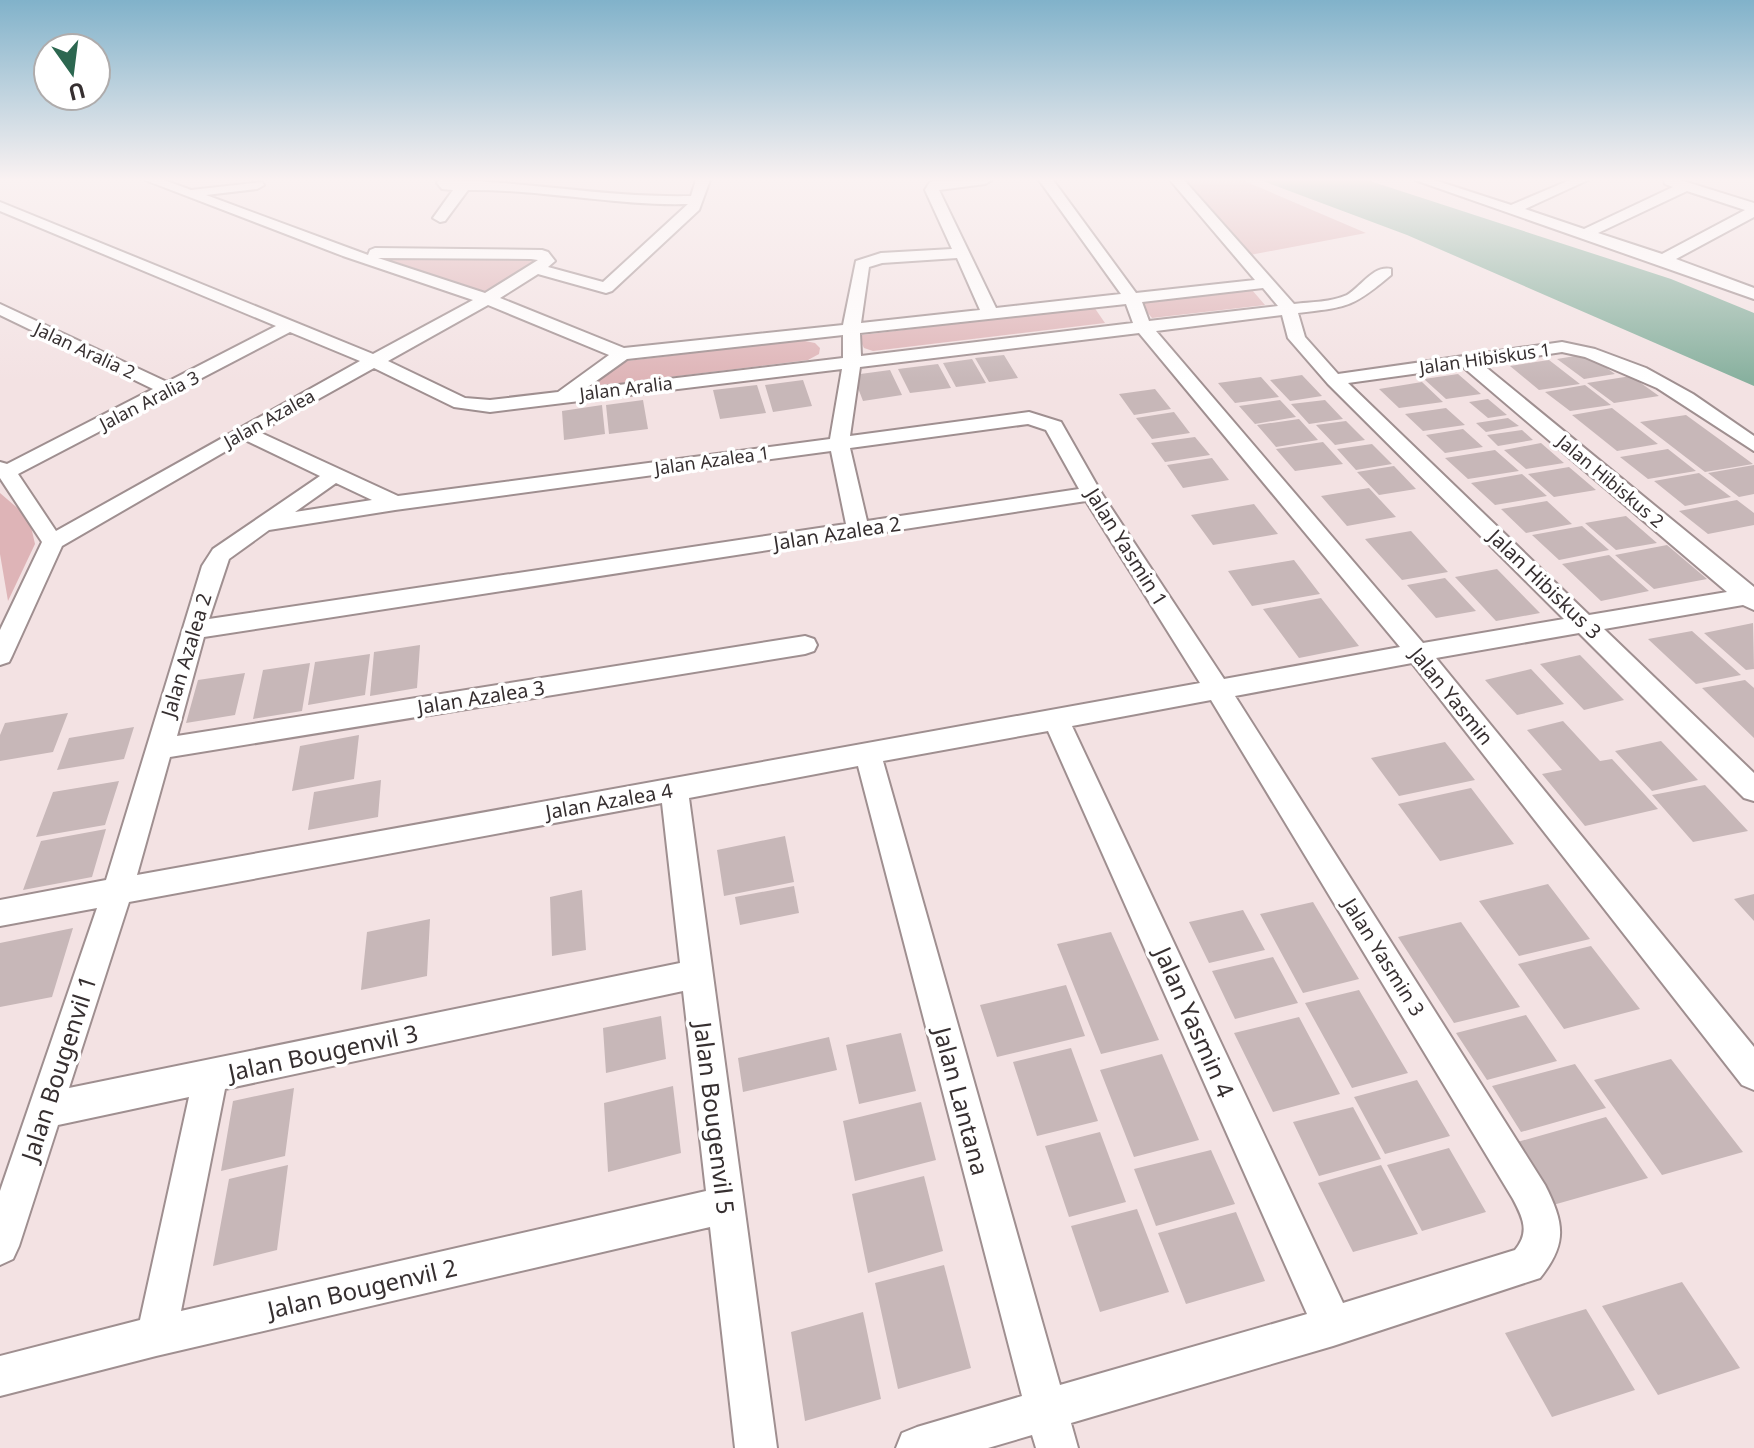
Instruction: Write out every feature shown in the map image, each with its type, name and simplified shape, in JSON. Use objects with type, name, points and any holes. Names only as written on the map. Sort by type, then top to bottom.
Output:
[{"type":"street","name":"Jalan Aralia","points":[[104,248],[372,360],[461,403],[474,405],[1349,301],[1385,272]]},
{"type":"street","name":"Jalan Aralia","points":[[334,248],[487,299],[622,354],[1268,283]]},
{"type":"street","points":[[538,269],[606,288],[651,248]]},
{"type":"street","points":[[960,248],[991,314]]},
{"type":"street","name":"Jalan Yasmin","points":[[1095,248],[1132,298],[1142,325],[1418,653],[1754,1073]]},
{"type":"street","name":"Jalan Hibiskus 3","points":[[1237,248],[1288,307],[1297,338],[1334,380],[1754,790]]},
{"type":"street","points":[[1626,248],[1746,290],[1754,279]]},
{"type":"street","points":[[1663,260],[1686,248]]},
{"type":"street","points":[[348,253],[531,254],[546,257],[547,261],[538,269]]},
{"type":"street","points":[[858,530],[839,442],[852,361],[851,329],[862,264],[881,258],[963,253]]},
{"type":"street","name":"Jalan Azalea","points":[[53,542],[538,269]]},
{"type":"street","name":"Jalan Aralia 2","points":[[0,309],[170,390]]},
{"type":"street","name":"Jalan Aralia 3","points":[[3,470],[170,390],[291,325]]},
{"type":"street","name":"Jalan Hibiskus 1","points":[[1334,380],[1562,347],[1626,364],[1685,396],[1754,445]]},
{"type":"street","points":[[563,396],[622,354]]},
{"type":"street","name":"Jalan Hibiskus 2","points":[[1467,361],[1752,598]]},
{"type":"street","name":"Jalan Azalea 1","points":[[265,524],[395,503],[1029,418]]},
{"type":"street","name":"Jalan Yasmin 1","points":[[1029,418],[1054,426],[1092,494],[1217,689]]},
{"type":"street","points":[[244,432],[395,503]]},
{"type":"street","points":[[3,470],[53,542],[3,637]]},
{"type":"street","name":"Jalan Azalea 2","points":[[118,891],[213,566],[221,554],[335,475]]},
{"type":"street","name":"Jalan Azalea 2","points":[[193,630],[1092,494]]},
{"type":"street","name":"Jalan Azalea 4","points":[[0,913],[1217,689],[1752,598]]},
{"type":"street","name":"Jalan Azalea 3","points":[[158,749],[805,645]]},
{"type":"street","name":"Jalan Yasmin 3","points":[[1217,689],[1526,1186],[1545,1228],[1541,1250],[1527,1265],[1333,1326]]},
{"type":"street","name":"Jalan Yasmin 4","points":[[1056,719],[1333,1326]]},
{"type":"street","name":"Jalan Lantana","points":[[868,754],[1057,1448]]},
{"type":"street","name":"Jalan Bougenvil 5","points":[[674,789],[756,1448]]},
{"type":"street","name":"Jalan Bougenvil 1","points":[[0,1246],[118,891]]},
{"type":"street","name":"Jalan Bougenvil 3","points":[[156,1336],[211,1075],[696,974]]},
{"type":"street","points":[[43,1111],[211,1075]]},
{"type":"street","name":"Jalan Bougenvil 2","points":[[0,1376],[156,1336],[725,1205]]},
{"type":"street","points":[[917,1448],[1333,1326]]},
{"type":"shaded area","points":[[1243,248],[1289,248],[1250,255]]},
{"type":"shaded area","points":[[1436,248],[1574,248],[1671,279],[1754,313],[1754,386]]},
{"type":"shaded area","points":[[536,256],[540,260],[536,266],[480,293],[371,257]]},
{"type":"shaded area","points":[[1252,290],[1265,305],[1152,318],[1139,302]]},
{"type":"shaded area","points":[[1094,307],[1105,323],[873,351],[864,348],[860,340],[862,335]]},
{"type":"shaded area","points":[[800,340],[815,343],[820,348],[819,354],[808,360],[596,386],[591,383],[627,361]]},
{"type":"shaded area","points":[[0,493],[29,518],[35,544],[8,601],[0,554]]},
{"type":"building","points":[[1587,354],[1615,374],[1584,379],[1557,359]]},
{"type":"building","points":[[1004,355],[1018,378],[989,382],[975,358]]},
{"type":"building","points":[[972,359],[986,383],[956,387],[943,363]]},
{"type":"building","points":[[1549,360],[1580,384],[1539,390],[1510,366]]},
{"type":"building","points":[[938,364],[951,388],[910,393],[898,369]]},
{"type":"building","points":[[890,370],[902,395],[863,401],[853,375]]},
{"type":"building","points":[[1458,374],[1481,394],[1446,399],[1424,379]]},
{"type":"building","points":[[1302,375],[1322,396],[1290,401],[1270,380]]},
{"type":"building","points":[[1631,376],[1659,396],[1614,403],[1587,383]]},
{"type":"building","points":[[1261,377],[1279,397],[1235,403],[1218,383]]},
{"type":"building","points":[[803,380],[812,406],[773,412],[765,385]]},
{"type":"building","points":[[1422,382],[1443,402],[1399,408],[1379,389]]},
{"type":"building","points":[[757,385],[766,413],[720,419],[713,390]]},
{"type":"building","points":[[1585,385],[1611,405],[1570,411],[1545,392]]},
{"type":"building","points":[[1155,389],[1171,409],[1134,415],[1119,394]]},
{"type":"building","points":[[1488,399],[1507,415],[1488,418],[1469,402]]},
{"type":"building","points":[[643,400],[648,429],[609,434],[606,405]]},
{"type":"building","points":[[1280,400],[1296,417],[1255,424],[1239,406]]},
{"type":"building","points":[[1325,400],[1343,419],[1309,424],[1291,404]]},
{"type":"building","points":[[602,405],[605,434],[564,440],[562,411]]},
{"type":"building","points":[[1446,408],[1465,425],[1423,431],[1405,414]]},
{"type":"building","points":[[1612,408],[1658,444],[1617,451],[1572,415]]},
{"type":"building","points":[[1174,412],[1190,433],[1152,439],[1136,418]]},
{"type":"building","points":[[1686,415],[1753,464],[1705,472],[1640,422]]},
{"type":"building","points":[[1508,418],[1519,426],[1486,432],[1476,423]]},
{"type":"building","points":[[1299,419],[1318,440],[1276,447],[1257,425]]},
{"type":"building","points":[[1346,421],[1365,440],[1335,445],[1316,425]]},
{"type":"building","points":[[1463,429],[1483,447],[1445,453],[1426,435]]},
{"type":"building","points":[[1522,430],[1533,440],[1498,446],[1487,435]]},
{"type":"building","points":[[1195,437],[1210,455],[1165,462],[1151,443]]},
{"type":"building","points":[[1323,442],[1343,464],[1295,471],[1276,449]]},
{"type":"building","points":[[1541,443],[1564,463],[1526,469],[1504,450]]},
{"type":"building","points":[[1372,444],[1392,464],[1356,470],[1337,449]]},
{"type":"building","points":[[1668,449],[1696,471],[1648,479],[1620,457]]},
{"type":"building","points":[[1495,450],[1519,471],[1468,479],[1445,458]]},
{"type":"building","points":[[1212,458],[1229,480],[1183,488],[1167,465]]},
{"type":"building","points":[[1754,465],[1754,494],[1739,497],[1708,473]]},
{"type":"building","points":[[1394,466],[1416,489],[1379,495],[1357,472]]},
{"type":"building","points":[[1569,467],[1596,490],[1554,497],[1528,474]]},
{"type":"building","points":[[1699,473],[1731,497],[1685,506],[1654,481]]},
{"type":"building","points":[[1522,474],[1547,496],[1495,505],[1471,483]]},
{"type":"building","points":[[1369,488],[1396,517],[1347,526],[1321,496]]},
{"type":"building","points":[[1737,500],[1754,513],[1754,525],[1708,534],[1679,511]]},
{"type":"building","points":[[1547,501],[1572,524],[1526,533],[1501,509]]},
{"type":"building","points":[[1254,504],[1278,534],[1213,545],[1191,515]]},
{"type":"building","points":[[1626,516],[1657,543],[1616,550],[1585,523]]},
{"type":"building","points":[[1582,526],[1609,550],[1559,560],[1532,535]]},
{"type":"building","points":[[1411,531],[1448,572],[1402,580],[1365,539]]},
{"type":"building","points":[[1667,545],[1707,579],[1654,589],[1615,555]]},
{"type":"building","points":[[1609,555],[1649,591],[1601,601],[1562,564]]},
{"type":"building","points":[[1294,560],[1320,594],[1252,606],[1228,571]]},
{"type":"building","points":[[1497,569],[1540,613],[1496,621],[1455,577]]},
{"type":"building","points":[[1445,578],[1476,611],[1436,618],[1407,585]]},
{"type":"building","points":[[1321,598],[1359,646],[1299,658],[1263,609]]},
{"type":"building","points":[[1753,623],[1754,669],[1746,670],[1704,633]]},
{"type":"building","points":[[1692,631],[1741,675],[1696,684],[1648,639]]},
{"type":"building","points":[[420,645],[417,688],[370,696],[374,652]]},
{"type":"building","points":[[370,654],[365,695],[308,705],[315,662]]},
{"type":"building","points":[[1580,655],[1624,700],[1584,710],[1540,664]]},
{"type":"building","points":[[310,663],[302,711],[253,719],[263,670]]},
{"type":"building","points":[[1531,669],[1564,704],[1517,715],[1485,680]]},
{"type":"building","points":[[245,673],[235,715],[186,723],[198,680]]},
{"type":"building","points":[[1745,680],[1754,688],[1754,738],[1702,688]]},
{"type":"building","points":[[68,713],[53,752],[0,761],[0,735],[5,723]]},
{"type":"building","points":[[1563,721],[1600,761],[1612,759],[1658,809],[1585,826],[1542,774],[1562,770],[1527,730]]},
{"type":"building","points":[[134,727],[124,759],[57,770],[69,738]]},
{"type":"building","points":[[359,735],[354,779],[292,791],[300,746]]},
{"type":"building","points":[[1661,741],[1698,780],[1652,791],[1615,751]]},
{"type":"building","points":[[1445,742],[1475,780],[1399,796],[1371,758]]},
{"type":"building","points":[[381,780],[378,817],[308,830],[314,792]]},
{"type":"building","points":[[119,781],[105,825],[36,837],[53,792]]},
{"type":"building","points":[[1705,785],[1748,831],[1693,842],[1652,795]]},
{"type":"building","points":[[1471,788],[1514,844],[1440,861],[1398,804]]},
{"type":"building","points":[[106,829],[92,877],[23,890],[41,841]]},
{"type":"building","points":[[785,836],[794,882],[724,896],[717,850]]},
{"type":"building","points":[[1548,884],[1590,939],[1519,956],[1479,901]]},
{"type":"building","points":[[794,886],[799,913],[740,925],[735,897]]},
{"type":"building","points":[[582,890],[586,950],[552,956],[550,897]]},
{"type":"building","points":[[1754,894],[1754,921],[1734,899]]},
{"type":"building","points":[[1313,902],[1359,979],[1303,993],[1260,914]]},
{"type":"building","points":[[1243,910],[1265,950],[1209,963],[1189,922]]},
{"type":"building","points":[[430,919],[427,976],[361,990],[367,932]]},
{"type":"building","points":[[1461,922],[1520,1007],[1454,1023],[1398,937]]},
{"type":"building","points":[[73,928],[52,997],[0,1007],[0,943]]},
{"type":"building","points":[[1111,932],[1159,1040],[1101,1054],[1057,944]]},
{"type":"building","points":[[1591,946],[1640,1009],[1564,1029],[1518,964]]},
{"type":"building","points":[[1273,957],[1298,1003],[1235,1019],[1212,971]]},
{"type":"building","points":[[1066,985],[1085,1036],[997,1057],[980,1005]]},
{"type":"building","points":[[1359,990],[1408,1073],[1352,1088],[1305,1003]]},
{"type":"building","points":[[1526,1015],[1557,1061],[1487,1080],[1456,1033]]},
{"type":"building","points":[[661,1016],[666,1059],[606,1073],[603,1028]]},
{"type":"building","points":[[1299,1017],[1340,1094],[1273,1112],[1234,1033]]},
{"type":"building","points":[[901,1033],[916,1091],[859,1104],[846,1045]]},
{"type":"building","points":[[829,1037],[837,1070],[743,1092],[738,1058]]},
{"type":"building","points":[[1071,1048],[1098,1121],[1037,1136],[1013,1062]]},
{"type":"building","points":[[1162,1054],[1199,1140],[1134,1157],[1100,1070]]},
{"type":"building","points":[[1671,1059],[1743,1152],[1662,1175],[1594,1080]]},
{"type":"building","points":[[1575,1064],[1606,1108],[1521,1132],[1492,1086]]},
{"type":"building","points":[[1417,1080],[1450,1136],[1385,1154],[1354,1097]]},
{"type":"building","points":[[673,1086],[681,1153],[608,1172],[604,1103]]},
{"type":"building","points":[[294,1088],[285,1156],[221,1171],[233,1101]]},
{"type":"building","points":[[921,1102],[936,1160],[855,1181],[843,1121]]},
{"type":"building","points":[[1353,1107],[1381,1159],[1319,1176],[1293,1122]]},
{"type":"building","points":[[1606,1117],[1648,1178],[1553,1205],[1514,1143]]},
{"type":"building","points":[[1100,1132],[1126,1202],[1069,1217],[1045,1146]]},
{"type":"building","points":[[1449,1148],[1486,1212],[1422,1231],[1387,1165]]},
{"type":"building","points":[[1211,1150],[1235,1204],[1156,1226],[1134,1169]]},
{"type":"building","points":[[288,1165],[277,1250],[213,1266],[229,1179]]},
{"type":"building","points":[[1381,1165],[1418,1234],[1353,1252],[1318,1183]]},
{"type":"building","points":[[924,1176],[943,1251],[868,1273],[852,1194]]},
{"type":"building","points":[[1137,1209],[1169,1292],[1100,1312],[1071,1226]]},
{"type":"building","points":[[1236,1212],[1265,1281],[1186,1304],[1158,1233]]},
{"type":"building","points":[[944,1265],[971,1368],[898,1389],[875,1283]]},
{"type":"building","points":[[1682,1282],[1740,1368],[1658,1395],[1602,1306]]},
{"type":"building","points":[[1586,1309],[1635,1390],[1552,1417],[1505,1333]]},
{"type":"building","points":[[863,1312],[881,1399],[805,1421],[791,1332]]}]
